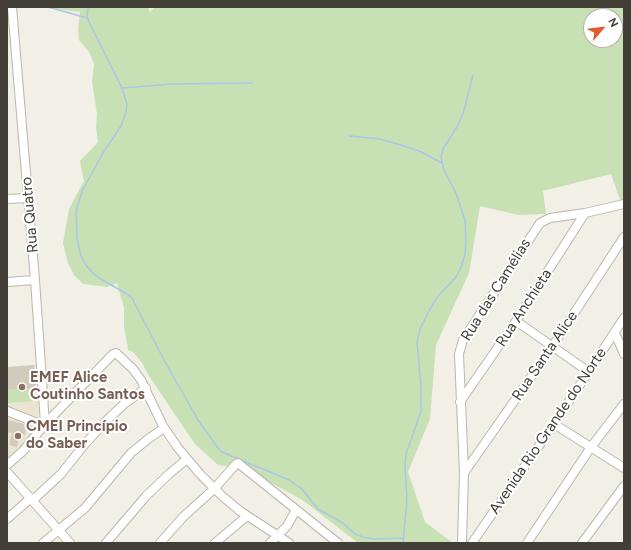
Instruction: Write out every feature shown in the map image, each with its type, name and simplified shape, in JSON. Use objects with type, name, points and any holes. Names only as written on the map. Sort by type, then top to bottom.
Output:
[{"type":"street","name":"Rua Quatro","points":[[12,7],[35,280],[43,426]]},
{"type":"street","points":[[7,199],[28,198]]},
{"type":"street","name":"Rua das Camélias","points":[[462,543],[464,473],[460,402],[459,354],[461,344],[537,226],[546,219],[585,213],[624,204]]},
{"type":"street","name":"Rua Anchieta","points":[[460,402],[516,321],[585,213]]},
{"type":"street","name":"Rua Santa Alice","points":[[464,473],[552,347],[624,237]]},
{"type":"street","points":[[7,282],[35,280]]},
{"type":"street","name":"Avenida Rio Grande do Norte","points":[[472,543],[554,424],[624,318]]},
{"type":"street","points":[[516,321],[589,372]]},
{"type":"street","points":[[615,333],[624,354]]},
{"type":"street","points":[[7,465],[23,451],[43,426],[113,354],[116,353],[137,374],[146,388],[164,428],[187,459],[214,489],[247,516],[290,543]]},
{"type":"street","points":[[7,519],[61,474],[105,422],[124,404],[146,388]]},
{"type":"street","points":[[527,543],[591,447],[624,404]]},
{"type":"street","points":[[7,411],[43,426]]},
{"type":"street","points":[[554,424],[624,468]]},
{"type":"street","points":[[43,543],[85,508],[131,453],[164,428]]},
{"type":"street","points":[[106,543],[146,496],[187,459]]},
{"type":"street","points":[[160,543],[183,517],[214,489],[238,463],[333,541]]},
{"type":"street","points":[[7,472],[70,543]]},
{"type":"street","points":[[582,543],[624,486]]},
{"type":"street","points":[[270,543],[287,526],[296,510]]},
{"type":"street","points":[[215,543],[247,516]]},
{"type":"shaded area","name":"EMEF Alice Coutinho Santos","points":[[36,365],[39,416],[37,417],[7,406],[7,367]]},
{"type":"shaded area","name":"CMEI Princípio do Saber","points":[[7,416],[29,423],[32,426],[33,431],[26,440],[22,442],[22,446],[10,460],[7,459]]},
{"type":"green space","points":[[37,7],[148,7],[150,12],[155,7],[624,7],[624,201],[621,202],[611,174],[543,191],[546,214],[519,215],[480,206],[469,273],[436,345],[430,419],[408,472],[425,522],[453,543],[358,543],[304,501],[246,469],[218,465],[195,444],[149,376],[142,363],[133,352],[128,350],[124,326],[124,308],[117,283],[107,287],[83,284],[74,275],[68,263],[63,243],[69,209],[84,181],[80,161],[98,142],[96,127],[97,114],[92,82],[94,64],[89,52],[79,40],[78,29],[80,12]]},
{"type":"green space","points":[[33,388],[34,401],[8,403],[7,390]]},
{"type":"building","points":[[34,365],[36,388],[7,390],[7,367]]},
{"type":"building","points":[[8,420],[28,425],[25,435],[20,433],[17,447],[9,445],[12,433],[7,432]]},
{"type":"waterway","points":[[48,7],[87,18]]},
{"type":"waterway","points":[[88,7],[87,17],[122,88],[127,104],[121,126],[103,153],[83,189],[76,211],[77,239],[81,256],[86,265],[99,278],[132,298],[164,360],[198,420],[222,452],[289,480],[302,489],[318,509],[343,523],[355,534],[373,539],[403,538]]},
{"type":"waterway","points":[[403,543],[407,499],[405,466],[406,454],[421,411],[421,387],[417,342],[420,329],[430,309],[439,295],[456,277],[462,265],[465,254],[465,220],[456,193],[444,170],[441,157],[443,149],[463,114],[473,75]]},
{"type":"waterway","points":[[122,88],[173,84],[252,83]]},
{"type":"waterway","points":[[350,136],[380,139],[401,145],[419,151],[442,163]]},
{"type":"place","name":"EMEF Alice Coutinho Santos","points":[[22,387]]},
{"type":"place","name":"CMEI Princípio do Saber","points":[[18,436]]}]
